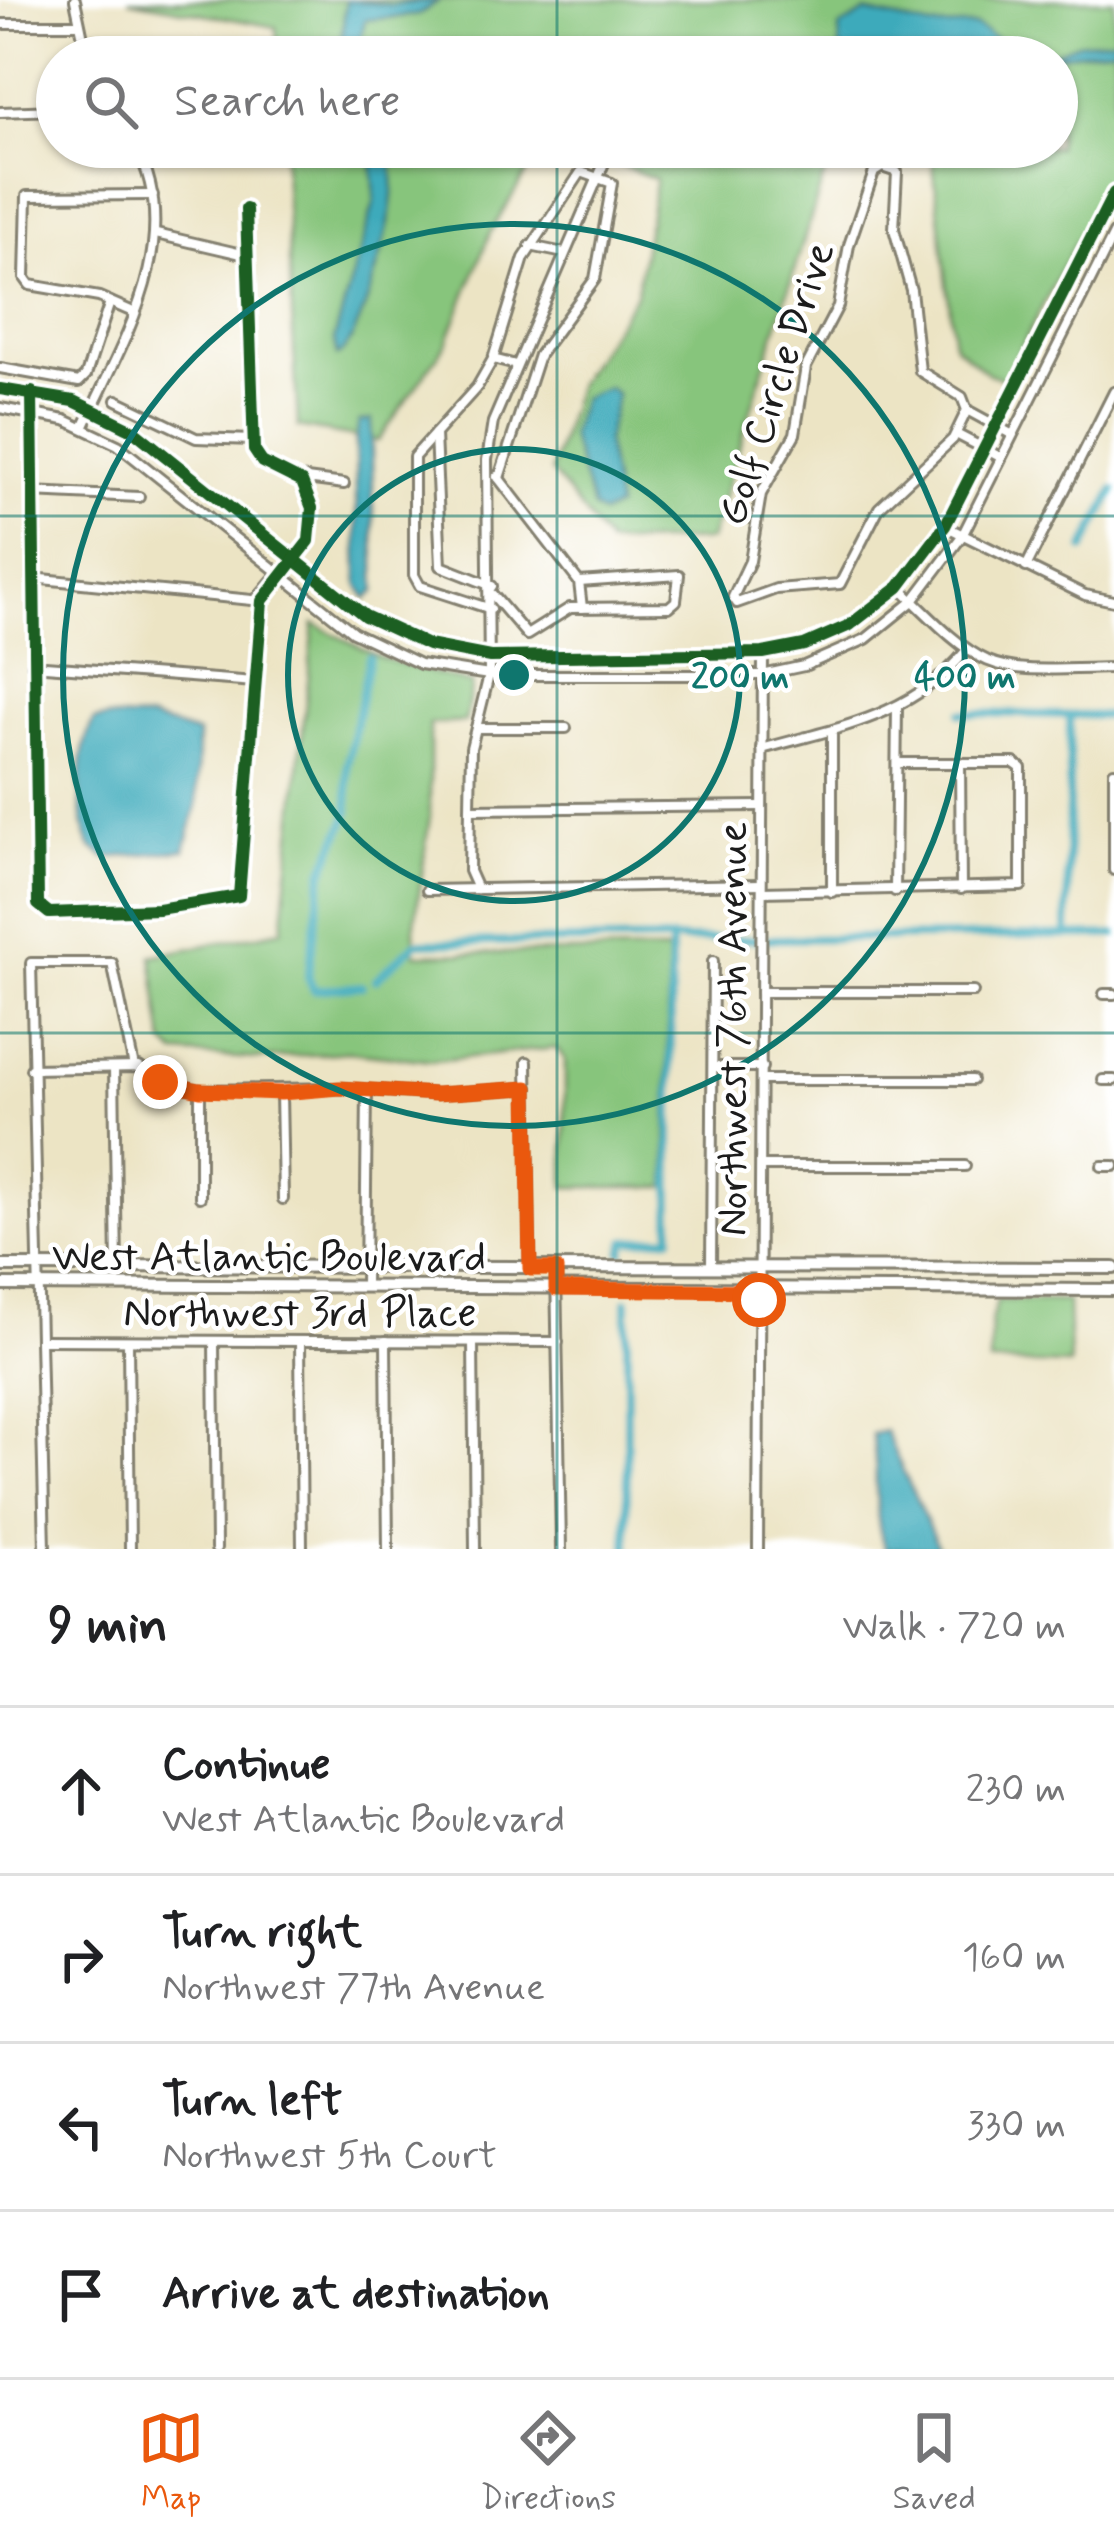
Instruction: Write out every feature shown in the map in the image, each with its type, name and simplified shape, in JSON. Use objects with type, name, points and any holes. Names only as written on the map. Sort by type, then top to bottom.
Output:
[{"type":"main road","name":"West Atlantic Boulevard","points":[[0,1266],[1114,1268]]},
{"type":"main road","name":"West Atlantic Boulevard","points":[[0,1285],[1114,1290]]},
{"type":"street","points":[[75,0],[80,36]]},
{"type":"street","points":[[0,24],[76,24]]},
{"type":"street","points":[[0,112],[36,111]]},
{"type":"street","points":[[84,426],[134,312],[156,234],[153,195],[143,168]]},
{"type":"street","points":[[477,889],[470,871],[470,809],[476,728],[489,676],[492,590],[487,471],[494,422],[602,168]]},
{"type":"street","name":"Golf Circle Drive","points":[[880,168],[874,172],[849,245],[838,306],[806,367],[795,434],[761,494],[751,561],[734,601],[742,604],[776,589],[841,584],[879,508],[956,434],[968,410]]},
{"type":"street","name":"Golf Circle Drive","points":[[885,168],[897,172],[894,229],[911,290],[920,371],[962,397],[968,410],[1011,434]]},
{"type":"street","points":[[491,609],[420,586],[414,575],[414,457],[477,387],[493,358],[530,245],[581,172],[598,177],[612,183],[595,279],[539,355],[499,478]]},
{"type":"street","points":[[0,388],[92,408],[134,430],[365,616],[401,635],[490,657],[763,653],[804,645],[850,625],[898,587],[945,526],[1114,193]]},
{"type":"street","points":[[134,312],[30,284],[25,278],[27,196],[153,195]]},
{"type":"street","points":[[246,209],[253,440],[258,459],[297,478],[344,484]]},
{"type":"street","points":[[156,234],[247,255]]},
{"type":"street","points":[[0,408],[84,426],[118,445],[353,632],[391,653],[451,672],[489,676],[762,675],[804,666],[866,639],[913,602],[962,536],[1114,234]]},
{"type":"street","points":[[530,245],[564,253]]},
{"type":"street","points":[[0,368],[79,382],[110,302]]},
{"type":"street","points":[[493,358],[516,365]]},
{"type":"street","points":[[32,392],[38,904],[49,913],[158,909],[239,896],[260,599],[295,561],[312,526],[310,500],[297,478]]},
{"type":"street","points":[[1026,567],[1114,392]]},
{"type":"street","points":[[117,400],[196,438],[253,440]]},
{"type":"street","points":[[435,434],[441,566],[492,590],[527,635],[538,633],[558,614],[582,608],[669,607],[680,583],[679,574],[579,582]]},
{"type":"street","points":[[956,434],[1000,457]]},
{"type":"street","points":[[487,471],[499,478],[579,582],[582,608]]},
{"type":"street","points":[[32,492],[139,497]]},
{"type":"street","points":[[945,526],[1085,595],[1114,601]]},
{"type":"street","points":[[32,578],[260,599]]},
{"type":"street","points":[[898,587],[964,652],[988,666],[1114,668]]},
{"type":"street","points":[[762,749],[832,735],[897,707],[964,652]]},
{"type":"street","name":"Northwest 76th Avenue","points":[[758,1549],[763,653]]},
{"type":"street","points":[[32,665],[255,682]]},
{"type":"street","points":[[895,891],[897,707]]},
{"type":"street","points":[[476,728],[566,728]]},
{"type":"street","points":[[832,735],[832,892]]},
{"type":"street","points":[[960,762],[961,889]]},
{"type":"street","points":[[427,890],[762,888],[832,892],[1021,886],[1021,768],[897,763]]},
{"type":"street","points":[[1114,772],[1114,870]]},
{"type":"street","points":[[470,809],[761,806]]},
{"type":"street","points":[[711,1269],[713,962]]},
{"type":"street","points":[[45,1549],[31,963],[112,963],[134,1067]]},
{"type":"street","points":[[761,992],[973,992]]},
{"type":"street","points":[[527,1063],[530,1269]]},
{"type":"street","points":[[31,1069],[134,1067],[177,1088],[200,1090],[436,1094],[527,1088]]},
{"type":"street","points":[[713,1067],[762,1067]]},
{"type":"street","points":[[114,1068],[117,1268]]},
{"type":"street","points":[[762,1080],[972,1080]]},
{"type":"street","points":[[200,1090],[200,1197]]},
{"type":"street","points":[[365,1290],[367,1090]]},
{"type":"street","points":[[281,1093],[283,1198]]},
{"type":"street","points":[[762,1166],[965,1166]]},
{"type":"street","points":[[1102,1166],[1114,1166]]},
{"type":"street","points":[[556,1269],[561,1549]]},
{"type":"street","name":"Northwest 3rd Place","points":[[41,1340],[558,1342]]},
{"type":"street","points":[[128,1340],[130,1549]]},
{"type":"street","points":[[214,1340],[216,1549]]},
{"type":"street","points":[[300,1341],[302,1549]]},
{"type":"street","points":[[386,1341],[388,1549]]},
{"type":"street","points":[[473,1342],[475,1549]]},
{"type":"green space","points":[[128,0],[1114,0],[1114,168],[1005,379],[988,374],[954,345],[933,168],[1078,168],[1078,36],[277,36],[276,27]]},
{"type":"green space","points":[[284,168],[529,168],[490,233],[447,342],[378,441],[298,427]]},
{"type":"green space","points":[[627,168],[826,168],[710,540],[608,544],[551,471],[577,384],[636,294],[656,179]]},
{"type":"green space","points":[[314,624],[382,658],[472,684],[465,722],[430,724],[430,816],[414,930],[416,954],[668,951],[667,1187],[565,1187],[565,1059],[556,1048],[433,1061],[348,1052],[258,1059],[176,1054],[164,1042],[152,956],[282,930]]},
{"type":"green space","points":[[997,1300],[1068,1301],[1070,1365],[990,1363],[991,1321]]},
{"type":"water","points":[[346,0],[391,5],[440,0],[418,15],[365,20],[361,36],[342,36]]},
{"type":"water","points":[[866,12],[931,27],[976,26],[992,36],[839,36],[839,28]]},
{"type":"water","points":[[1114,39],[1114,48],[1078,52],[1078,43]]},
{"type":"water","points":[[373,168],[392,168],[392,205],[379,262],[354,333],[337,356],[334,340],[375,200]]},
{"type":"water","points":[[608,387],[617,394],[606,442],[617,507],[602,514],[593,509],[570,436],[582,398]]},
{"type":"water","points":[[371,420],[376,591],[367,599],[358,584],[355,443],[359,422]]},
{"type":"water","points":[[151,719],[198,734],[197,805],[185,850],[106,858],[90,847],[82,817],[81,765],[94,720]]},
{"type":"water","points":[[885,1431],[939,1549],[885,1549],[878,1520],[872,1434]]},
{"type":"waterway","points":[[1084,549],[1114,490]]},
{"type":"waterway","points":[[362,986],[314,990],[308,977],[323,872],[349,813],[347,766],[369,658]]},
{"type":"waterway","points":[[961,713],[1114,716]]},
{"type":"waterway","points":[[1067,935],[1070,717]]},
{"type":"waterway","points":[[375,980],[416,943],[1114,935]]},
{"type":"waterway","points":[[622,1252],[626,1241],[671,1237],[671,939]]},
{"type":"waterway","points":[[627,1301],[627,1549]]},
{"type":"cycle path","points":[[0,389],[74,401],[133,430],[365,616],[428,645],[490,657],[763,653],[804,645],[850,625],[899,587],[945,526],[1114,193]]},
{"type":"cycle path","points":[[32,392],[38,904],[49,913],[158,909],[239,896],[262,601],[309,541],[312,508],[302,482],[262,462],[254,450],[246,209]]},
{"type":"route","points":[[160,1082],[177,1088],[281,1093],[340,1088],[436,1094],[527,1088],[530,1269],[556,1269],[556,1289],[759,1291],[759,1300]]}]
